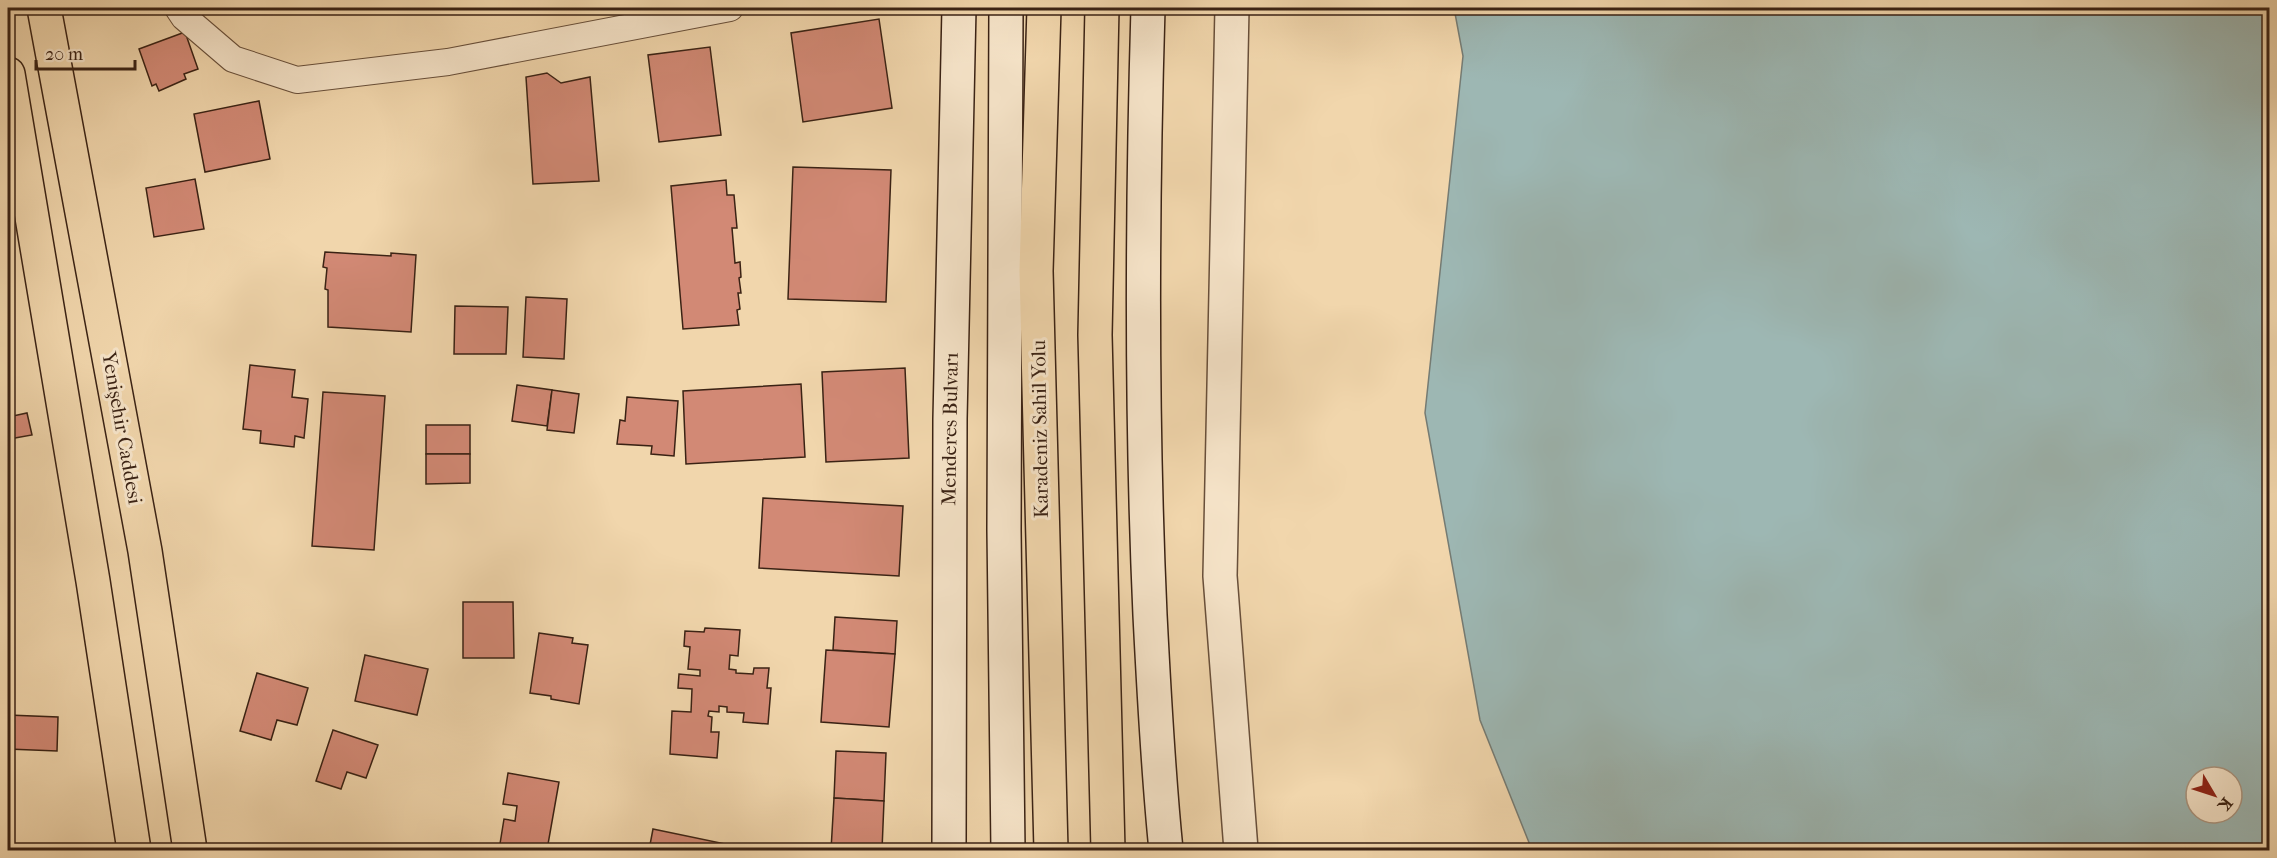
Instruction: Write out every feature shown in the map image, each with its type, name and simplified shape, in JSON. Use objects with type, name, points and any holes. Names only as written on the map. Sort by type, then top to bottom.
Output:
[{"type":"main road","name":"Yenişehir Caddesi","points":[[44,8],[145,551],[190,850]]},
{"type":"main road","name":"Menderes Bulvarı","points":[[949,850],[950,419],[959,8]]},
{"type":"main road","points":[[1006,8],[1004,530],[1008,850]]},
{"type":"main road","name":"Karadeniz Sahil Yolu","points":[[1044,8],[1036,271],[1051,850]]},
{"type":"main road","points":[[1102,8],[1095,335],[1108,850]]},
{"type":"main road","points":[[1148,8],[1143,342],[1146,523],[1154,699],[1166,850]]},
{"type":"main road","points":[[1232,8],[1220,576],[1240,850]]},
{"type":"main road","points":[[8,74],[93,581],[134,850]]},
{"type":"street","points":[[178,8],[184,17],[233,59],[297,80],[448,62],[730,8]]},
{"type":"water","points":[[1454,8],[2269,8],[2269,850],[1532,850],[1480,720],[1425,413],[1463,56]]},
{"type":"building","points":[[879,19],[892,108],[803,122],[791,33]]},
{"type":"building","points":[[185,32],[198,69],[184,74],[186,79],[159,91],[156,84],[152,86],[139,49]]},
{"type":"building","points":[[710,47],[721,135],[659,142],[648,55]]},
{"type":"building","points":[[547,73],[561,83],[590,77],[599,181],[533,184],[526,77]]},
{"type":"building","points":[[259,101],[270,159],[205,172],[194,114]]},
{"type":"building","points":[[793,167],[891,170],[886,302],[788,299]]},
{"type":"building","points":[[195,179],[204,229],[154,237],[146,188]]},
{"type":"building","points":[[726,180],[727,195],[734,195],[737,228],[732,228],[735,263],[740,262],[741,293],[738,293],[740,309],[737,310],[739,325],[683,329],[671,186]]},
{"type":"building","points":[[325,252],[391,256],[391,253],[416,255],[411,332],[328,327],[328,290],[325,289],[327,268],[323,267]]},
{"type":"building","points":[[526,297],[567,299],[564,359],[523,357]]},
{"type":"building","points":[[455,306],[508,307],[506,354],[454,354]]},
{"type":"building","points":[[250,365],[295,370],[292,397],[308,399],[304,438],[295,436],[294,447],[260,443],[261,431],[243,429]]},
{"type":"building","points":[[905,368],[909,458],[826,462],[822,372]]},
{"type":"building","points":[[801,384],[805,457],[686,464],[683,391]]},
{"type":"building","points":[[517,385],[552,390],[547,426],[512,421]]},
{"type":"building","points":[[552,390],[579,394],[574,433],[547,430]]},
{"type":"building","points":[[323,392],[385,396],[374,550],[312,546]]},
{"type":"building","points":[[627,397],[678,401],[674,456],[651,454],[652,446],[617,444],[620,420],[625,421]]},
{"type":"building","points":[[27,413],[32,435],[9,439],[8,417]]},
{"type":"building","points":[[426,425],[470,425],[470,454],[426,454]]},
{"type":"building","points":[[426,454],[470,454],[470,483],[426,484]]},
{"type":"building","points":[[763,498],[903,506],[899,576],[759,568]]},
{"type":"building","points":[[463,602],[513,602],[514,658],[463,658]]},
{"type":"building","points":[[835,617],[897,621],[895,654],[833,650]]},
{"type":"building","points":[[705,628],[740,630],[738,656],[730,655],[729,669],[736,670],[736,673],[753,674],[754,668],[769,668],[767,688],[771,688],[768,724],[743,722],[744,713],[727,712],[727,707],[719,706],[719,712],[709,711],[708,716],[712,717],[711,732],[719,732],[717,758],[670,754],[672,711],[691,712],[692,689],[678,688],[679,674],[700,676],[700,670],[688,669],[690,647],[684,646],[685,631],[704,632]]},
{"type":"building","points":[[539,633],[573,638],[572,643],[588,645],[579,704],[530,693]]},
{"type":"building","points":[[826,650],[895,654],[889,727],[821,722]]},
{"type":"building","points":[[365,655],[428,669],[417,715],[355,701]]},
{"type":"building","points":[[257,673],[308,688],[297,725],[277,720],[271,740],[240,731]]},
{"type":"building","points":[[8,675],[10,686],[8,715]]},
{"type":"building","points":[[8,715],[58,717],[57,751],[8,749]]},
{"type":"building","points":[[333,730],[378,745],[366,778],[347,772],[341,789],[316,781]]},
{"type":"building","points":[[836,751],[886,753],[884,801],[834,798]]},
{"type":"building","points":[[508,773],[559,782],[547,850],[499,850],[504,819],[515,821],[517,806],[503,804]]},
{"type":"building","points":[[834,798],[884,801],[882,850],[831,850]]},
{"type":"building","points":[[653,829],[735,846],[734,850],[649,850]]}]
